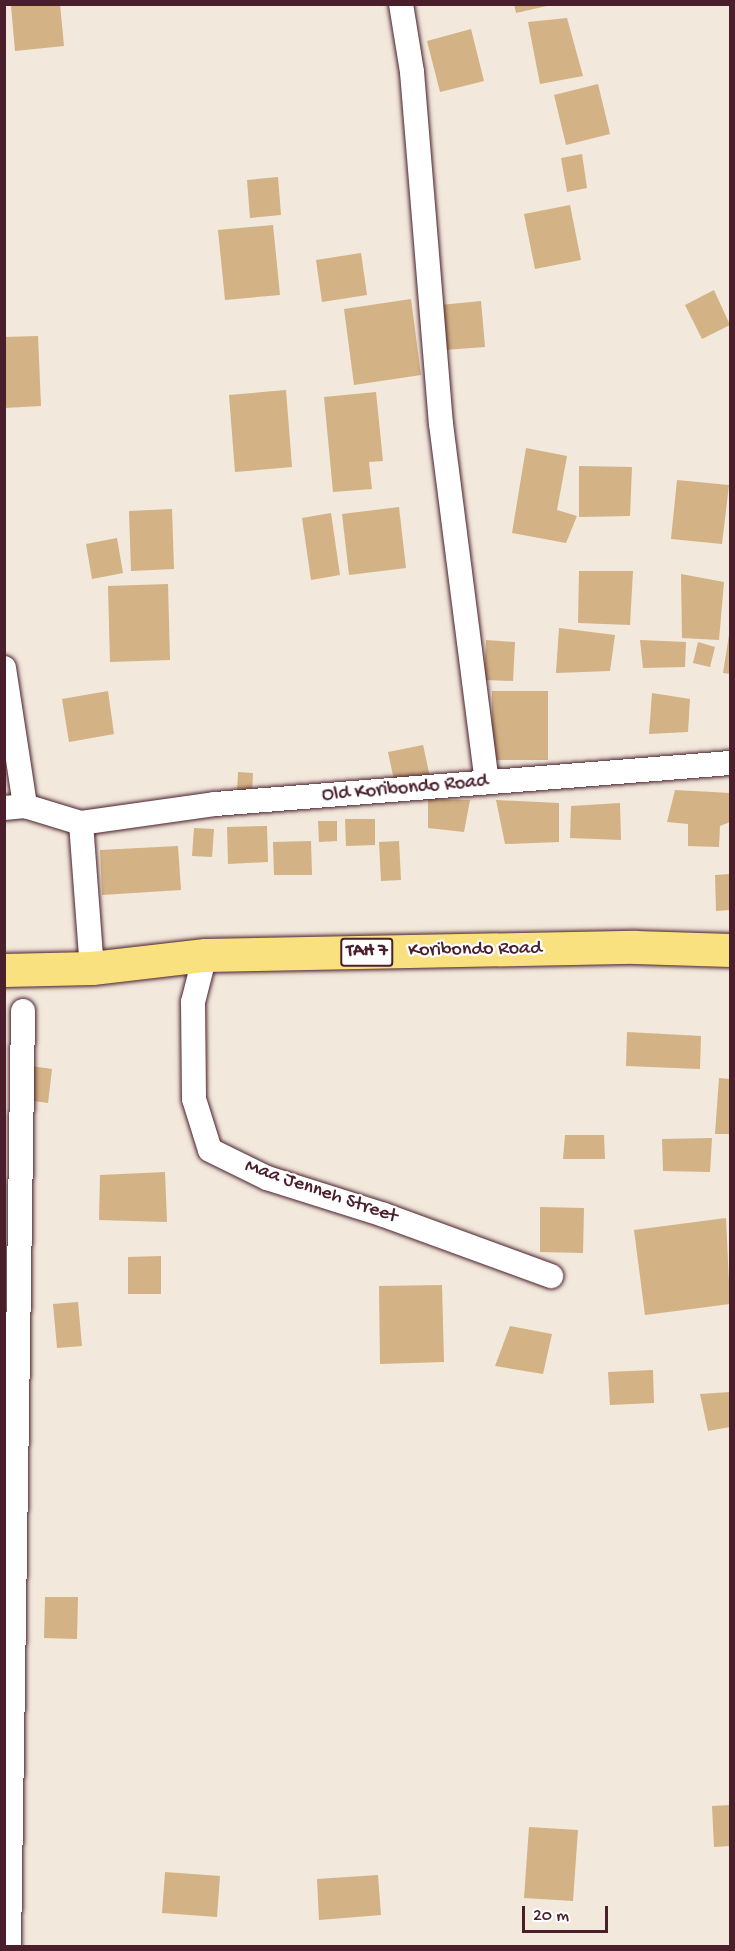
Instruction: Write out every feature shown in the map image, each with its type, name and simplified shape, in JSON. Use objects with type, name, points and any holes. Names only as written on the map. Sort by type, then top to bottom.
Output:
[{"type":"highway","name":"Koribondo Road","points":[[4,970],[92,968],[205,955],[635,947],[730,950]]},
{"type":"street","points":[[401,4],[419,151],[441,424],[487,782]]},
{"type":"street","points":[[4,668],[15,807]]},
{"type":"street","name":"Old Koribondo Road","points":[[15,807],[81,823],[215,804],[730,763]]},
{"type":"street","points":[[81,823],[92,968]]},
{"type":"street","name":"Maa Jenneh Street","points":[[205,955],[193,1002],[194,1099],[210,1150],[267,1178],[384,1215],[551,1276]]},
{"type":"street","points":[[9,1947],[23,1011]]},
{"type":"building","points":[[60,4],[64,46],[15,51],[11,5]]},
{"type":"building","points":[[514,4],[551,4],[551,5],[516,13]]},
{"type":"building","points":[[567,18],[583,76],[540,84],[528,22]]},
{"type":"building","points":[[471,29],[484,81],[440,92],[427,41]]},
{"type":"building","points":[[598,84],[610,134],[566,145],[554,95]]},
{"type":"building","points":[[582,154],[587,188],[567,192],[561,158]]},
{"type":"building","points":[[278,177],[281,215],[250,218],[247,180]]},
{"type":"building","points":[[570,205],[581,260],[535,269],[524,214]]},
{"type":"building","points":[[273,225],[280,295],[225,300],[218,230]]},
{"type":"building","points":[[361,253],[367,295],[322,302],[316,260]]},
{"type":"building","points":[[714,290],[730,325],[702,339],[685,305]]},
{"type":"building","points":[[411,299],[421,375],[354,385],[344,309]]},
{"type":"building","points":[[481,301],[485,347],[444,350],[440,305]]},
{"type":"building","points":[[38,336],[41,406],[4,408],[4,337]]},
{"type":"building","points":[[286,390],[292,467],[235,472],[229,395]]},
{"type":"building","points":[[376,392],[383,461],[369,462],[372,489],[333,492],[324,397]]},
{"type":"building","points":[[526,448],[567,456],[557,510],[577,516],[566,543],[512,533]]},
{"type":"building","points":[[579,466],[632,467],[630,516],[579,517]]},
{"type":"building","points":[[677,480],[729,485],[722,544],[671,539]]},
{"type":"building","points":[[399,507],[406,568],[349,575],[342,514]]},
{"type":"building","points":[[172,509],[174,569],[131,571],[129,511]]},
{"type":"building","points":[[331,513],[340,575],[311,580],[302,518]]},
{"type":"building","points":[[117,538],[123,573],[92,579],[86,544]]},
{"type":"building","points":[[579,571],[633,571],[630,625],[578,623]]},
{"type":"building","points":[[681,574],[724,582],[719,640],[682,638]]},
{"type":"building","points":[[168,584],[170,660],[110,662],[108,586]]},
{"type":"building","points":[[559,628],[615,635],[610,671],[556,673]]},
{"type":"building","points":[[730,635],[730,674],[723,673]]},
{"type":"building","points":[[486,640],[515,642],[513,681],[484,680]]},
{"type":"building","points":[[640,640],[686,642],[685,667],[643,668]]},
{"type":"building","points":[[698,642],[715,647],[710,667],[693,663]]},
{"type":"building","points":[[108,691],[114,734],[69,742],[62,699]]},
{"type":"building","points":[[492,691],[548,691],[548,760],[492,760]]},
{"type":"building","points":[[652,693],[690,699],[688,732],[649,734]]},
{"type":"building","points":[[423,745],[430,777],[395,785],[388,752]]},
{"type":"building","points":[[238,772],[253,773],[252,794],[237,793]]},
{"type":"building","points":[[675,790],[730,793],[730,822],[720,826],[719,847],[688,846],[688,824],[667,822]]},
{"type":"building","points":[[428,799],[470,800],[464,832],[428,828]]},
{"type":"building","points":[[496,800],[559,803],[559,842],[505,844]]},
{"type":"building","points":[[620,803],[621,840],[570,838],[571,806]]},
{"type":"building","points":[[345,819],[375,819],[375,845],[346,846]]},
{"type":"building","points":[[318,821],[337,821],[337,841],[319,842]]},
{"type":"building","points":[[267,826],[268,862],[228,864],[227,827]]},
{"type":"building","points":[[194,828],[214,829],[212,857],[192,856]]},
{"type":"building","points":[[311,841],[312,875],[274,875],[273,842]]},
{"type":"building","points":[[399,841],[401,880],[381,881],[379,842]]},
{"type":"building","points":[[178,846],[181,890],[102,895],[100,850]]},
{"type":"building","points":[[730,874],[730,910],[716,911],[715,875]]},
{"type":"building","points":[[627,1032],[701,1036],[700,1069],[626,1066]]},
{"type":"building","points":[[31,1066],[52,1069],[48,1103],[26,1100]]},
{"type":"building","points":[[719,1078],[730,1079],[730,1134],[715,1134]]},
{"type":"building","points":[[565,1135],[604,1135],[605,1159],[563,1159]]},
{"type":"building","points":[[712,1138],[710,1172],[663,1171],[662,1139]]},
{"type":"building","points":[[165,1172],[167,1222],[99,1220],[100,1175]]},
{"type":"building","points":[[540,1207],[584,1208],[583,1253],[540,1252]]},
{"type":"building","points":[[726,1218],[730,1304],[645,1315],[634,1230]]},
{"type":"building","points":[[161,1256],[161,1294],[128,1294],[128,1257]]},
{"type":"building","points":[[442,1285],[444,1362],[380,1364],[379,1286]]},
{"type":"building","points":[[78,1302],[82,1346],[57,1348],[53,1304]]},
{"type":"building","points":[[510,1326],[552,1334],[543,1374],[495,1366]]},
{"type":"building","points":[[653,1370],[654,1403],[610,1405],[608,1372]]},
{"type":"building","points":[[730,1392],[730,1427],[708,1431],[700,1394]]},
{"type":"building","points":[[45,1597],[78,1597],[77,1639],[44,1638]]},
{"type":"building","points":[[730,1805],[730,1846],[714,1847],[712,1806]]},
{"type":"building","points":[[529,1827],[578,1830],[573,1901],[524,1898]]},
{"type":"building","points":[[165,1872],[220,1876],[217,1917],[162,1913]]},
{"type":"building","points":[[378,1875],[381,1915],[319,1920],[317,1879]]}]
